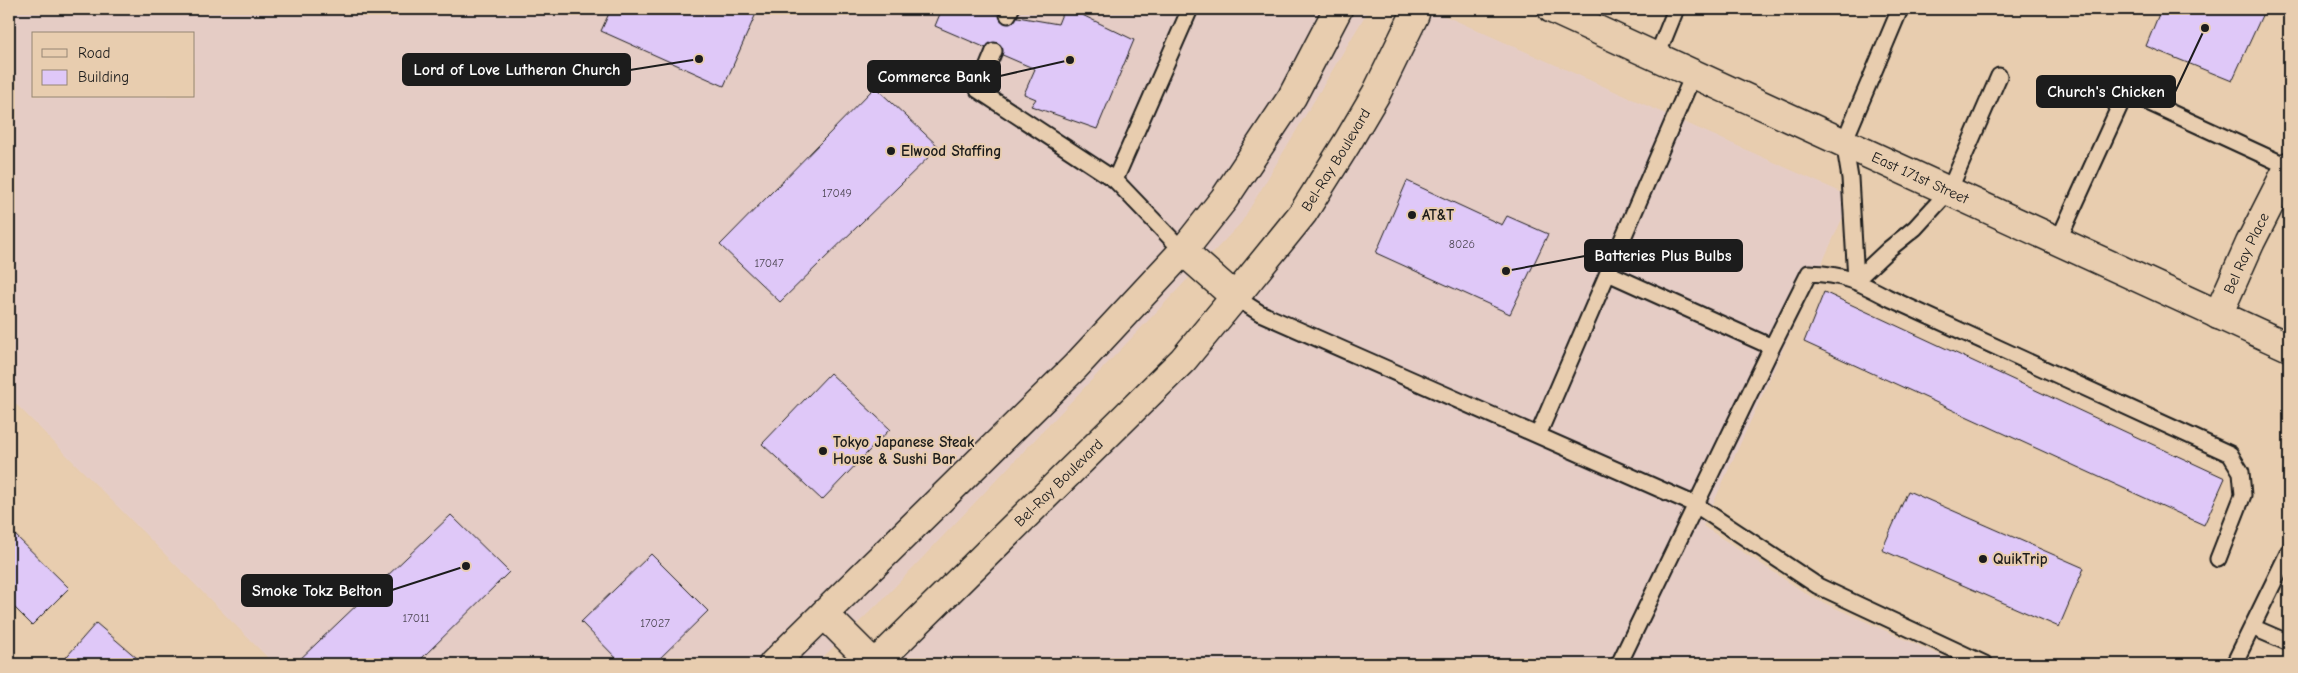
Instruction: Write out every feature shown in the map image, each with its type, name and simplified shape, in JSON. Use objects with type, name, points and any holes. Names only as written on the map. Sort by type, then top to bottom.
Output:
[{"type":"street","points":[[773,664],[1075,367],[1183,251],[1224,198],[1292,97],[1338,9]]},
{"type":"street","name":"Bel-Ray Boulevard","points":[[824,614],[875,664],[1183,360],[1303,213],[1377,92],[1415,14],[1415,9]]},
{"type":"street","name":"East 171st Street","points":[[1552,9],[2289,347]]},
{"type":"street","name":"Bel Ray Place","points":[[2218,316],[2250,243],[2289,167]]},
{"type":"street","points":[[1183,251],[1236,297]]},
{"type":"lane","points":[[1114,180],[1190,9]]},
{"type":"lane","points":[[1656,56],[1676,9]]},
{"type":"lane","points":[[1856,280],[1850,178],[1844,142],[1900,9]]},
{"type":"lane","points":[[994,51],[978,90],[1114,180],[1183,251]]},
{"type":"lane","points":[[1538,435],[1694,74]]},
{"type":"lane","points":[[1856,280],[1889,249],[1916,228],[1949,191],[1999,76]]},
{"type":"lane","points":[[2058,242],[2126,92],[2289,167]]},
{"type":"lane","points":[[1608,273],[1772,347]]},
{"type":"lane","points":[[1620,664],[1809,273],[1832,274],[1856,280],[1889,298],[2230,454],[2241,472],[2243,495],[2218,559]]},
{"type":"lane","points":[[1236,297],[1260,313],[1696,505],[1818,586],[1985,664]]},
{"type":"lane","points":[[2234,664],[2289,551]]},
{"type":"lane","points":[[2252,627],[2289,643]]},
{"type":"shaded area","points":[[9,9],[1369,9],[1241,223],[886,596],[816,664],[274,664],[9,397]]},
{"type":"shaded area","points":[[1432,10],[1852,197],[1703,526],[1813,598],[1960,664],[893,664],[1180,383],[1337,188]]},
{"type":"building","points":[[611,9],[758,9],[724,86],[601,31]]},
{"type":"building","points":[[942,9],[972,9],[1058,24],[1064,9],[1070,9],[1134,40],[1097,129],[1031,106],[1036,99],[1024,94],[1035,69],[935,26]]},
{"type":"building","points":[[2161,9],[2260,9],[2264,11],[2232,81],[2146,46]]},
{"type":"building","points":[[875,87],[939,147],[780,302],[720,245]]},
{"type":"building","points":[[1407,181],[1502,225],[1507,216],[1548,234],[1510,314],[1376,253]]},
{"type":"building","points":[[1824,292],[2225,478],[2204,525],[1804,342]]},
{"type":"building","points":[[830,373],[890,429],[822,500],[762,444]]},
{"type":"building","name":"QuikTrip","points":[[1908,491],[2084,568],[2059,627],[1882,550]]},
{"type":"building","points":[[451,515],[509,572],[416,664],[296,663]]},
{"type":"building","points":[[9,529],[69,588],[32,625],[9,602]]},
{"type":"building","points":[[651,554],[708,611],[654,664],[622,664],[581,622]]},
{"type":"building","points":[[96,623],[144,664],[64,664],[62,662]]},
{"type":"place","name":"Church's Chicken","points":[[2205,28]]},
{"type":"place","name":"Lord of Love Lutheran Church","points":[[699,59]]},
{"type":"place","name":"Commerce Bank","points":[[1070,60]]},
{"type":"place","name":"Elwood Staffing","points":[[891,151]]},
{"type":"place","name":"AT&T","points":[[1412,215]]},
{"type":"place","name":"Batteries Plus Bulbs","points":[[1506,271]]},
{"type":"place","name":"Tokyo Japanese Steak House & Sushi Bar","points":[[823,451]]},
{"type":"place","name":"QuikTrip","points":[[1983,559]]},
{"type":"place","name":"Smoke Tokz Belton","points":[[466,566]]}]
